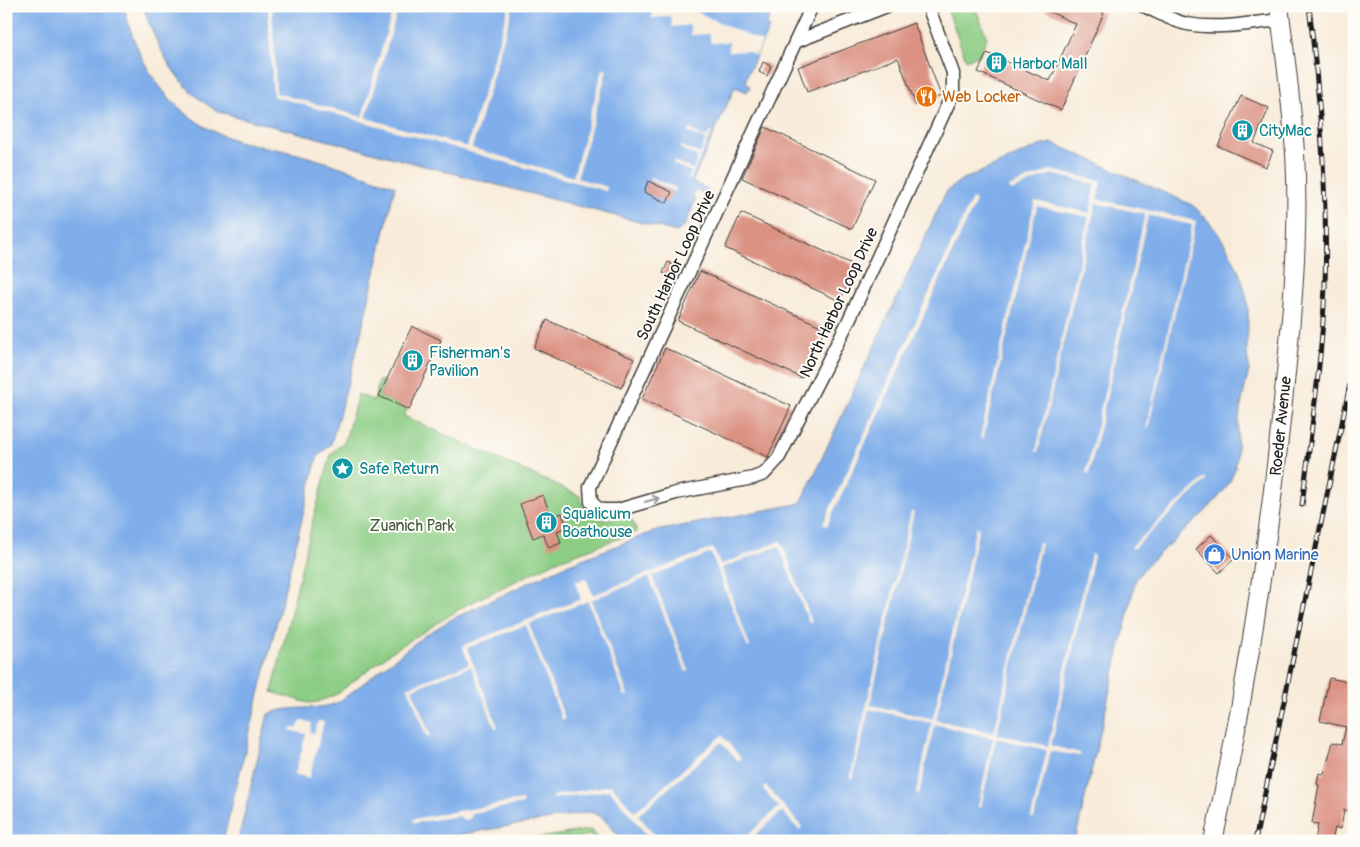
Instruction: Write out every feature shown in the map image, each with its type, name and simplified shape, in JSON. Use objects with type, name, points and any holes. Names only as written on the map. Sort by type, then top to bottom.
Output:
[{"type":"street","name":"South Harbor Loop Drive","points":[[627,507],[605,511],[597,508],[592,502],[590,487],[812,6]]},
{"type":"street","points":[[795,42],[886,6]]},
{"type":"street","name":"North Harbor Loop Drive","points":[[627,507],[676,493],[753,478],[764,474],[774,465],[848,322],[953,93],[953,73],[928,6]]},
{"type":"street","points":[[1144,6],[1178,21],[1198,25],[1224,26],[1280,13]]},
{"type":"street","name":"Roeder Avenue","points":[[1213,841],[1237,729],[1259,603],[1285,383],[1291,309],[1296,179],[1293,121],[1280,13]]},
{"type":"green space","points":[[951,6],[975,6],[987,38],[979,55],[966,60],[947,8]]},
{"type":"green space","name":"Zuanich Park","points":[[379,380],[385,382],[379,396],[407,409],[404,416],[580,496],[586,509],[595,517],[607,519],[621,514],[633,521],[637,532],[559,560],[466,605],[390,653],[337,694],[318,702],[308,703],[272,692],[312,523],[331,454],[345,440],[358,394],[374,401]]},
{"type":"green space","points":[[588,830],[592,831],[601,841],[596,841],[591,835],[574,838],[573,841],[567,837],[545,841],[520,841]]},
{"type":"water","points":[[6,6],[124,6],[139,52],[150,72],[179,108],[198,122],[219,134],[242,142],[313,158],[395,186],[359,342],[331,444],[317,458],[223,841],[6,841]]},
{"type":"water","points":[[143,6],[775,6],[766,26],[769,28],[746,78],[746,82],[750,87],[747,92],[735,87],[692,182],[708,189],[706,194],[695,190],[692,197],[696,199],[685,225],[677,232],[219,112],[204,103],[180,80],[155,38]]},
{"type":"water","points":[[1053,143],[1192,205],[1210,223],[1226,246],[1243,283],[1248,316],[1247,353],[1249,370],[1239,418],[1236,461],[1233,474],[1224,491],[1214,502],[1145,567],[1136,579],[1075,841],[623,841],[602,817],[591,812],[423,841],[238,841],[268,714],[286,709],[322,707],[339,702],[424,636],[452,619],[564,566],[655,531],[797,504],[802,501],[946,192],[958,182],[1039,146]]},
{"type":"pier","points":[[268,6],[272,6],[276,93],[362,117],[394,6],[399,6],[366,118],[467,147],[509,6],[513,6],[472,148],[573,177],[603,69],[607,70],[577,178],[607,187],[606,191],[273,96]]},
{"type":"pier","points":[[633,6],[684,6],[762,42],[756,56],[747,51],[728,52],[729,42],[711,43],[709,34],[691,35],[690,25],[672,27],[671,16],[652,18],[652,7],[633,9]]},
{"type":"pier","points":[[689,129],[707,138],[710,131],[712,132],[690,180],[688,179],[691,172],[673,164],[674,161],[693,170],[698,157],[680,148],[681,146],[700,154],[706,140],[688,132]]},
{"type":"pier","points":[[1050,170],[1101,181],[1097,199],[1196,221],[1148,429],[1146,429],[1192,225],[1148,215],[1089,474],[1086,473],[1145,214],[1096,203],[1038,452],[1036,451],[1089,217],[1037,206],[983,439],[980,438],[1035,201],[1090,213],[1096,184],[1051,174],[1011,191],[1009,187]]},
{"type":"pier","points":[[650,177],[676,188],[675,192],[649,180]]},
{"type":"pier","points":[[972,199],[976,201],[827,526],[823,524]]},
{"type":"pier","points":[[1205,478],[1207,480],[1133,549],[1131,547]]},
{"type":"pier","points":[[911,512],[914,512],[870,705],[933,719],[976,527],[979,528],[936,720],[994,733],[1038,543],[1041,543],[997,734],[1048,746],[1091,554],[1094,555],[1051,746],[1080,753],[1080,756],[1050,751],[1034,819],[1031,818],[1047,750],[996,738],[981,807],[978,807],[993,738],[935,724],[919,794],[916,793],[932,723],[869,709],[853,778],[850,778]]},
{"type":"pier","points":[[781,541],[812,622],[809,623],[779,546],[721,568],[750,647],[748,648],[711,553],[652,576],[689,671],[686,672],[649,577],[591,600],[628,695],[625,696],[588,601],[529,624],[565,719],[562,720],[526,625],[467,648],[498,727],[495,728],[471,666],[412,689],[430,735],[427,737],[408,687],[469,664],[463,648],[464,645],[581,599],[575,582],[586,578],[593,595],[713,548],[720,565]]},
{"type":"pier","points":[[301,720],[312,723],[310,732],[314,733],[318,721],[324,722],[309,778],[295,774],[306,734],[290,730],[291,727],[298,728]]},
{"type":"pier","points":[[722,735],[741,758],[738,761],[721,742],[638,815],[660,841],[650,839],[610,790],[552,799],[552,796],[611,785],[635,812]]},
{"type":"pier","points":[[766,786],[802,827],[799,830],[782,811],[748,841],[741,841],[779,807],[763,789]]},
{"type":"pier","points":[[522,800],[523,804],[471,813],[471,818],[465,820],[458,816],[414,823],[413,819]]},
{"type":"building","name":"Harbor Mall","points":[[1037,6],[1089,6],[1104,13],[1061,110],[978,72],[987,53],[1050,81],[1076,24]]},
{"type":"building","points":[[914,23],[941,96],[916,105],[898,58],[807,92],[798,67]]},
{"type":"building","points":[[763,62],[771,66],[767,76],[759,72]]},
{"type":"building","name":"CityMac","points":[[1241,96],[1269,108],[1254,143],[1273,151],[1266,167],[1218,146]]},
{"type":"building","points":[[765,127],[875,179],[852,229],[742,178]]},
{"type":"building","points":[[648,181],[672,192],[667,203],[644,192]]},
{"type":"building","points":[[741,213],[856,266],[840,301],[725,248]]},
{"type":"building","points":[[668,262],[678,267],[673,278],[663,273]]},
{"type":"building","points":[[700,271],[825,328],[802,378],[678,321]]},
{"type":"building","points":[[547,320],[634,359],[621,388],[534,348]]},
{"type":"building","name":"Fisherman's Pavilion","points":[[412,326],[441,340],[409,410],[379,396]]},
{"type":"building","points":[[665,348],[791,406],[768,457],[642,399]]},
{"type":"building","name":"Squalicum Boathouse","points":[[543,495],[551,517],[562,513],[567,527],[557,531],[561,543],[549,548],[543,534],[533,538],[520,504]]},
{"type":"building","points":[[1211,535],[1234,559],[1219,573],[1196,549]]},
{"type":"building","points":[[1329,678],[1354,683],[1354,777],[1350,795],[1352,796],[1350,811],[1344,810],[1341,829],[1335,828],[1332,841],[1315,841],[1318,824],[1312,823],[1319,785],[1317,784],[1319,773],[1324,774],[1333,742],[1342,744],[1346,727],[1320,721]]},
{"type":"railway","points":[[1302,505],[1316,396],[1326,251],[1322,146],[1317,75],[1309,6]]},
{"type":"railway","points":[[1255,841],[1354,365]]},
{"type":"place","name":"Harbor Mall","points":[[996,63]]},
{"type":"place","name":"Web Locker","points":[[926,96]]},
{"type":"place","name":"CityMac","points":[[1243,130]]},
{"type":"place","name":"Fisherman's Pavilion","points":[[413,361]]},
{"type":"place","name":"Safe Return","points":[[343,468]]},
{"type":"place","name":"Squalicum Boathouse","points":[[546,522]]},
{"type":"place","name":"Union Marine","points":[[1215,554]]}]
